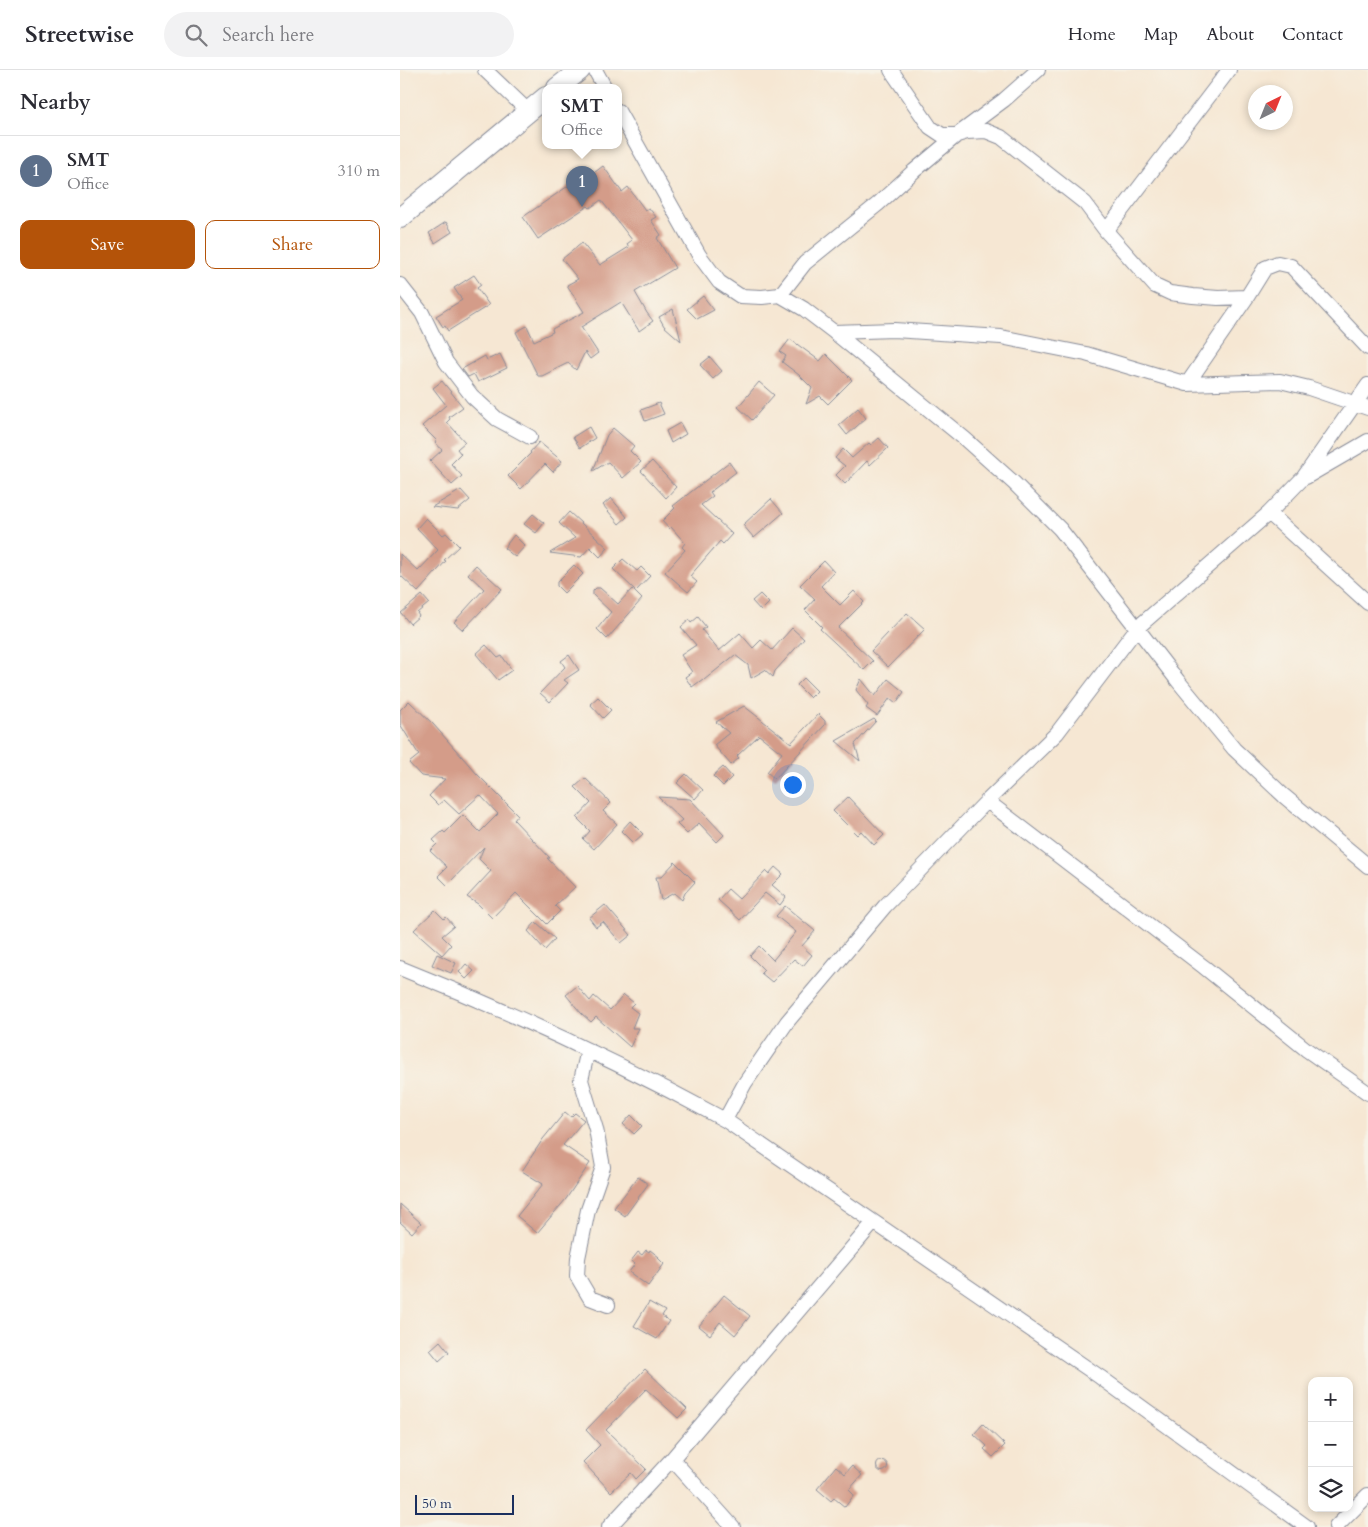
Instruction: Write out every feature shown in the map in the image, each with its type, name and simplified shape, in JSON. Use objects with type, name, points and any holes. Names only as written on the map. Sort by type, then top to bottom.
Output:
[{"type":"highway","points":[[562,84],[580,70]]},
{"type":"highway","points":[[400,218],[542,100]]},
{"type":"street","points":[[486,70],[528,111]]},
{"type":"street","points":[[595,70],[604,84]]},
{"type":"street","points":[[891,70],[930,127],[942,134],[957,135],[967,132],[986,131],[1001,137],[1085,203],[1106,231],[1155,286],[1170,293],[1218,298],[1247,297]]},
{"type":"street","points":[[780,295],[805,263],[878,204],[914,170],[1004,100],[1038,70]]},
{"type":"street","points":[[1106,231],[1229,70]]},
{"type":"street","points":[[622,118],[699,255],[719,282],[740,296],[762,297],[780,295],[804,309],[965,439],[1014,483],[1060,529],[1234,749],[1284,796],[1368,866]]},
{"type":"street","points":[[1187,384],[1266,268],[1278,263],[1291,266],[1368,348]]},
{"type":"street","points":[[400,285],[422,313],[446,362],[472,396],[497,419],[530,436]]},
{"type":"street","points":[[834,332],[894,330],[1001,337],[1086,354],[1187,384],[1280,381],[1309,388],[1361,407]]},
{"type":"street","points":[[725,1120],[745,1083],[787,1022],[885,906],[987,801],[1057,733],[1137,628],[1269,513],[1303,478],[1361,407],[1368,385]]},
{"type":"street","points":[[1303,478],[1368,441]]},
{"type":"street","points":[[1269,513],[1368,603]]},
{"type":"street","points":[[987,801],[1204,967],[1307,1050],[1368,1093]]},
{"type":"street","points":[[400,968],[466,994],[588,1050],[662,1086],[725,1120],[1100,1377],[1307,1527]]},
{"type":"street","points":[[588,1050],[581,1080],[596,1129],[603,1167],[588,1210],[578,1258],[577,1276],[590,1298],[608,1305]]},
{"type":"street","points":[[609,1527],[672,1459],[874,1222]]},
{"type":"street","points":[[672,1459],[733,1527]]},
{"type":"street","points":[[1336,1527],[1368,1495]]},
{"type":"building","points":[[603,166],[622,192],[628,187],[645,210],[649,208],[656,217],[651,220],[661,235],[657,238],[675,268],[635,292],[653,321],[639,331],[621,302],[581,327],[598,353],[590,359],[585,352],[576,370],[568,363],[542,376],[538,376],[516,332],[527,326],[534,341],[553,332],[552,329],[584,312],[567,285],[578,279],[562,259],[582,243],[600,265],[629,247],[627,244],[632,240],[601,200],[590,208],[588,206],[538,239],[523,217],[571,184],[574,188]]},
{"type":"building","points":[[446,222],[452,232],[435,243],[429,233]]},
{"type":"building","points":[[474,275],[481,285],[477,288],[489,305],[448,331],[436,316],[462,300],[454,288]]},
{"type":"building","points":[[703,296],[714,310],[697,319],[687,309]]},
{"type":"building","points":[[673,309],[681,341],[664,326],[659,317]]},
{"type":"building","points":[[790,339],[820,361],[826,354],[852,380],[828,404],[820,396],[806,404],[812,388],[782,362],[786,356],[780,352]]},
{"type":"building","points":[[500,354],[507,368],[478,382],[474,374],[468,377],[462,369],[485,356],[487,360]]},
{"type":"building","points":[[710,357],[722,371],[713,379],[700,365]]},
{"type":"building","points":[[442,381],[463,407],[449,417],[450,419],[447,422],[465,442],[457,449],[461,454],[451,464],[462,476],[452,485],[430,461],[442,450],[435,442],[437,441],[422,426],[446,405],[433,388]]},
{"type":"building","points":[[759,382],[774,395],[752,420],[738,407]]},
{"type":"building","points":[[659,403],[664,414],[645,421],[641,410]]},
{"type":"building","points":[[858,408],[866,418],[847,435],[839,425]]},
{"type":"building","points":[[680,423],[686,434],[671,443],[666,431]]},
{"type":"building","points":[[589,427],[595,438],[580,448],[573,437]]},
{"type":"building","points":[[613,428],[634,446],[630,451],[641,462],[623,478],[608,462],[593,471],[607,435]]},
{"type":"building","points":[[879,438],[888,448],[870,465],[867,461],[845,484],[836,475],[845,466],[835,458],[843,449],[852,458],[869,443],[871,445]]},
{"type":"building","points":[[539,442],[562,461],[553,472],[545,464],[521,489],[508,476]]},
{"type":"building","points":[[652,461],[676,487],[666,498],[641,471]]},
{"type":"building","points":[[729,462],[736,472],[710,492],[713,496],[701,505],[732,534],[723,544],[720,541],[690,576],[697,582],[688,592],[665,572],[685,550],[682,547],[685,543],[671,527],[669,529],[662,521],[675,508],[673,506]]},
{"type":"building","points":[[461,490],[470,500],[458,510],[432,507]]},
{"type":"building","points":[[611,498],[627,517],[619,524],[603,505]]},
{"type":"building","points":[[771,499],[783,513],[754,538],[743,525]]},
{"type":"building","points":[[569,512],[608,548],[600,557],[590,547],[581,557],[550,553],[575,538],[559,523]]},
{"type":"building","points":[[533,514],[544,523],[536,533],[524,524]]},
{"type":"building","points":[[426,518],[443,535],[446,533],[459,546],[444,560],[446,561],[418,592],[400,575],[400,554],[418,571],[438,550],[417,528]]},
{"type":"building","points":[[514,535],[525,546],[515,557],[504,548]]},
{"type":"building","points":[[623,559],[637,571],[641,567],[650,576],[636,591],[613,569]]},
{"type":"building","points":[[824,561],[834,572],[821,586],[840,605],[854,591],[864,602],[838,628],[873,661],[864,670],[820,629],[822,627],[805,610],[815,599],[800,585]]},
{"type":"building","points":[[476,565],[502,589],[463,630],[454,622],[484,589],[468,574]]},
{"type":"building","points":[[574,565],[583,574],[564,593],[557,586],[557,582]]},
{"type":"building","points":[[596,588],[600,588],[618,604],[632,589],[642,599],[607,639],[597,629],[611,612],[593,595],[593,591]]},
{"type":"building","points":[[760,594],[769,603],[761,611],[752,601]]},
{"type":"building","points":[[422,595],[429,603],[417,613],[419,616],[410,624],[401,613]]},
{"type":"building","points":[[907,613],[925,629],[888,667],[871,651]]},
{"type":"building","points":[[698,617],[706,627],[702,630],[719,651],[740,633],[753,648],[761,640],[772,650],[792,628],[804,639],[775,671],[773,677],[765,670],[751,678],[748,665],[735,655],[704,680],[692,687],[685,677],[692,672],[681,655],[696,645],[681,627],[689,620],[691,623]]},
{"type":"building","points":[[486,645],[498,658],[502,656],[512,670],[498,680],[476,654]]},
{"type":"building","points":[[569,655],[579,670],[564,680],[568,683],[550,702],[540,693],[565,667],[561,661]]},
{"type":"building","points":[[804,678],[817,691],[810,698],[797,685]]},
{"type":"building","points":[[861,679],[875,696],[888,679],[904,692],[896,703],[890,698],[877,716],[866,708],[868,705],[856,690]]},
{"type":"building","points":[[598,697],[611,710],[603,718],[590,704]]},
{"type":"building","points":[[409,701],[518,815],[514,820],[575,887],[555,906],[560,911],[547,924],[516,893],[492,918],[478,904],[467,897],[491,871],[479,859],[484,847],[447,885],[438,876],[447,867],[430,851],[437,844],[433,840],[443,831],[445,833],[463,815],[480,832],[498,814],[480,795],[459,814],[444,800],[438,805],[429,796],[445,779],[421,776],[409,763],[419,755],[400,724],[400,710]]},
{"type":"building","points":[[744,706],[791,743],[818,714],[825,721],[825,725],[775,779],[767,772],[782,753],[759,735],[737,756],[739,758],[731,765],[714,745],[729,733],[716,722]]},
{"type":"building","points":[[874,719],[876,721],[855,744],[860,761],[836,741]]},
{"type":"building","points":[[723,767],[732,777],[723,786],[713,776]]},
{"type":"building","points":[[686,774],[703,790],[695,799],[677,783]]},
{"type":"building","points":[[585,778],[611,803],[603,811],[617,824],[594,849],[583,839],[590,831],[577,818],[591,803],[575,787]]},
{"type":"building","points":[[658,797],[690,799],[724,835],[717,842],[699,823],[687,834],[677,824],[682,820]]},
{"type":"building","points":[[848,797],[884,835],[874,845],[861,831],[857,835],[833,811]]},
{"type":"building","points":[[630,821],[643,834],[633,843],[621,831]]},
{"type":"building","points":[[675,862],[695,882],[685,893],[682,900],[674,893],[661,900],[656,877],[661,877]]},
{"type":"building","points":[[775,867],[783,874],[772,885],[786,897],[780,905],[765,893],[740,920],[718,900],[728,889],[739,899],[766,871],[769,874]]},
{"type":"building","points":[[605,905],[631,935],[621,943],[603,922],[596,927],[589,918]]},
{"type":"building","points":[[785,906],[815,931],[802,946],[812,955],[803,966],[794,959],[772,982],[761,973],[764,970],[750,956],[759,946],[773,960],[796,932],[776,916]]},
{"type":"building","points":[[435,910],[444,919],[446,917],[454,926],[442,936],[451,945],[442,955],[414,930]]},
{"type":"building","points":[[536,922],[555,939],[545,950],[528,931]]},
{"type":"building","points":[[437,954],[456,963],[451,973],[432,965]]},
{"type":"building","points":[[466,964],[474,971],[466,979],[459,972]]},
{"type":"building","points":[[577,986],[590,1001],[594,996],[610,1010],[624,995],[634,1003],[630,1007],[638,1013],[632,1028],[639,1028],[630,1047],[596,1017],[591,1022],[581,1013],[566,995]]},
{"type":"building","points":[[565,1112],[571,1117],[575,1113],[584,1120],[563,1145],[590,1163],[566,1199],[537,1233],[517,1216],[543,1184],[522,1171],[543,1139]]},
{"type":"building","points":[[631,1115],[642,1126],[634,1134],[623,1124]]},
{"type":"building","points":[[638,1177],[648,1184],[625,1216],[614,1208]]},
{"type":"building","points":[[400,1204],[421,1223],[412,1233],[400,1222]]},
{"type":"building","points":[[646,1250],[649,1252],[650,1250],[659,1257],[664,1264],[648,1286],[629,1272],[635,1264],[631,1261],[638,1252],[642,1255]]},
{"type":"building","points":[[724,1295],[750,1316],[735,1335],[720,1322],[710,1335],[699,1326]]},
{"type":"building","points":[[649,1302],[665,1311],[662,1316],[669,1321],[657,1339],[634,1326]]},
{"type":"building","points":[[440,1341],[449,1352],[439,1361],[430,1350]]},
{"type":"building","points":[[645,1369],[687,1409],[678,1418],[646,1389],[606,1430],[646,1469],[636,1479],[631,1473],[611,1492],[583,1462],[600,1445],[586,1430]]},
{"type":"building","points":[[983,1424],[1005,1445],[993,1457],[984,1449],[987,1446],[974,1434]]},
{"type":"building","points":[[882,1460],[888,1466],[882,1472],[876,1466]]},
{"type":"building","points":[[836,1466],[845,1474],[852,1466],[862,1475],[849,1490],[854,1495],[845,1507],[834,1498],[831,1501],[817,1489]]},
{"type":"place","name":"SMT","points":[[582,207]]}]
